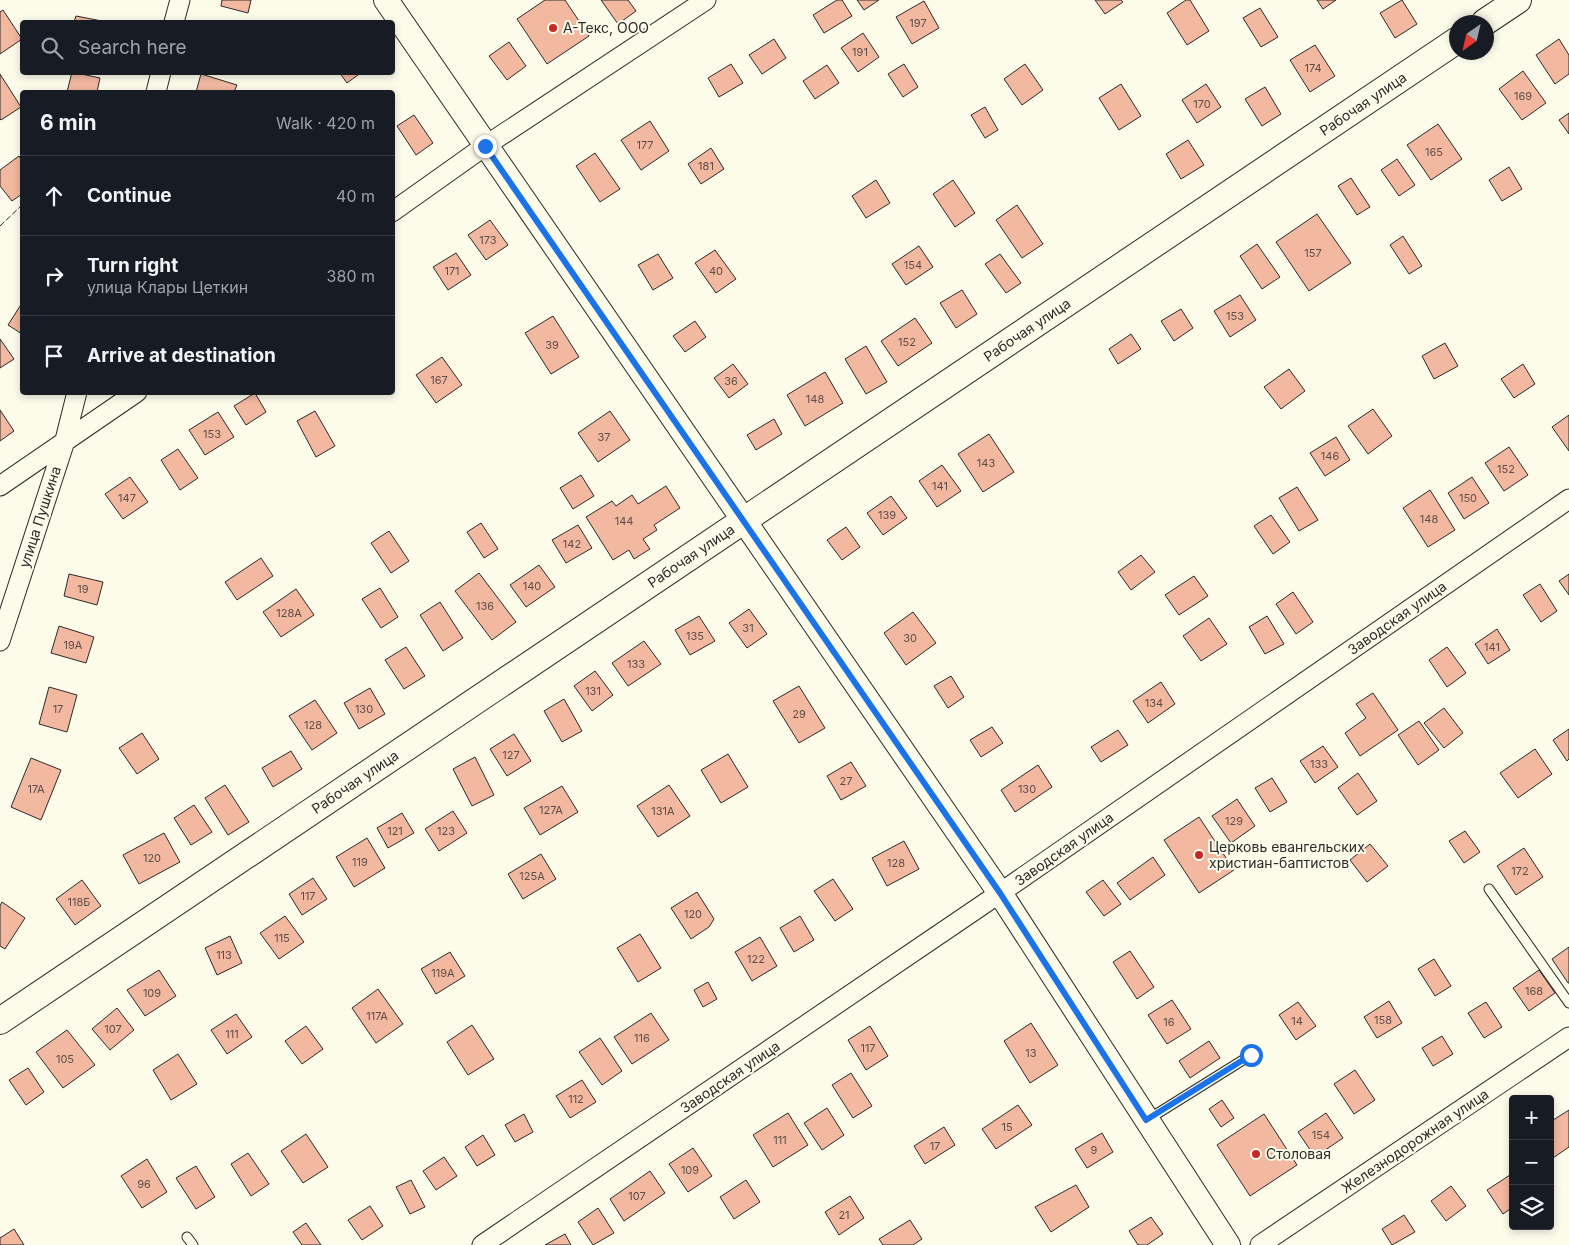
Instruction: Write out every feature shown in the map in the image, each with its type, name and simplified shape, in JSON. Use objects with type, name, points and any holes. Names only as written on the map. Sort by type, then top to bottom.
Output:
[{"type":"main road","points":[[1494,16],[1518,0]]},
{"type":"main road","name":"Рабочая улица","points":[[0,1021],[1449,46]]},
{"type":"street","points":[[175,20],[180,0]]},
{"type":"street","points":[[386,0],[1000,893],[1228,1245]]},
{"type":"street","points":[[395,210],[485,146],[706,0]]},
{"type":"street","points":[[156,90],[160,75]]},
{"type":"street","name":"улица Пушкина","points":[[0,641],[64,444],[76,395]]},
{"type":"street","points":[[0,486],[64,444],[133,395]]},
{"type":"street","name":"Заводская улица","points":[[482,1245],[1000,893],[1569,499]]},
{"type":"street","name":"Железнодорожная улица","points":[[1260,1245],[1569,1037]]},
{"type":"lane","points":[[1489,889],[1569,1002]]},
{"type":"lane","points":[[1146,1120],[1251,1055]]},
{"type":"lane","points":[[188,1237],[193,1245]]},
{"type":"building","points":[[222,0],[251,0],[248,13],[221,6]]},
{"type":"building","name":"А-Текс, ООО","points":[[545,0],[565,0],[589,36],[547,64],[517,19]]},
{"type":"building","points":[[601,0],[628,0],[636,11],[618,24]]},
{"type":"building","points":[[837,0],[842,0],[852,16],[824,33],[813,15]]},
{"type":"building","points":[[857,0],[879,0],[864,10]]},
{"type":"building","points":[[1095,0],[1121,0],[1123,2],[1105,14]]},
{"type":"building","points":[[1186,0],[1190,0],[1209,31],[1187,45],[1167,13]]},
{"type":"building","points":[[1317,0],[1336,0],[1323,9]]},
{"type":"building","points":[[1402,0],[1417,24],[1395,38],[1380,13]]},
{"type":"building","points":[[924,1],[939,28],[912,44],[896,17]]},
{"type":"building","points":[[1260,8],[1278,37],[1261,47],[1243,18]]},
{"type":"building","points":[[3,10],[20,36],[20,40],[0,54],[0,12]]},
{"type":"building","points":[[76,16],[97,20],[75,20]]},
{"type":"building","points":[[863,33],[879,57],[858,72],[841,48]]},
{"type":"building","points":[[774,39],[786,58],[762,74],[749,55]]},
{"type":"building","points":[[1559,39],[1569,55],[1569,74],[1555,84],[1536,55]]},
{"type":"building","points":[[509,42],[526,66],[507,80],[489,56]]},
{"type":"building","points":[[1315,45],[1335,76],[1310,92],[1290,60]]},
{"type":"building","points":[[731,64],[743,83],[719,97],[708,78]]},
{"type":"building","points":[[904,64],[918,87],[903,97],[888,74]]},
{"type":"building","points":[[1025,64],[1043,90],[1022,105],[1004,79]]},
{"type":"building","points":[[827,65],[839,83],[815,99],[803,81]]},
{"type":"building","points":[[1523,71],[1546,103],[1522,120],[1499,89]]},
{"type":"building","points":[[0,74],[20,108],[0,119]]},
{"type":"building","points":[[71,75],[86,75],[100,78],[97,90],[68,90]]},
{"type":"building","points":[[201,75],[237,85],[235,90],[197,90]]},
{"type":"building","points":[[341,75],[358,75],[347,83]]},
{"type":"building","points":[[1121,84],[1141,116],[1119,130],[1099,98]]},
{"type":"building","points":[[1206,84],[1221,107],[1197,123],[1182,100]]},
{"type":"building","points":[[1265,87],[1281,114],[1262,126],[1245,99]]},
{"type":"building","points":[[985,107],[998,130],[985,138],[971,115]]},
{"type":"building","points":[[1569,113],[1569,134],[1559,120]]},
{"type":"building","points":[[414,115],[433,143],[416,155],[397,126]]},
{"type":"building","points":[[650,121],[669,151],[641,170],[621,140]]},
{"type":"building","points":[[1438,124],[1462,159],[1431,180],[1407,145]]},
{"type":"building","points":[[1188,140],[1204,165],[1181,179],[1166,154]]},
{"type":"building","points":[[711,148],[724,169],[701,184],[688,164]]},
{"type":"building","points":[[595,153],[620,189],[600,202],[576,166]]},
{"type":"building","points":[[19,156],[20,195],[12,201],[0,186],[0,170]]},
{"type":"building","points":[[1397,159],[1415,185],[1399,196],[1381,170]]},
{"type":"building","points":[[1509,167],[1522,189],[1502,201],[1489,180]]},
{"type":"building","points":[[1351,178],[1370,207],[1357,215],[1338,186]]},
{"type":"building","points":[[876,180],[890,203],[866,218],[852,196]]},
{"type":"building","points":[[953,180],[975,213],[955,227],[933,194]]},
{"type":"building","points":[[1017,205],[1043,244],[1022,258],[996,220]]},
{"type":"building","points":[[1317,214],[1351,263],[1309,291],[1276,242]]},
{"type":"building","points":[[490,220],[508,245],[486,260],[468,235]]},
{"type":"building","points":[[1403,236],[1422,266],[1409,274],[1390,245]]},
{"type":"building","points":[[1257,244],[1280,277],[1262,289],[1240,256]]},
{"type":"building","points":[[919,246],[933,267],[906,285],[892,264]]},
{"type":"building","points":[[715,250],[736,279],[716,293],[695,263]]},
{"type":"building","points":[[456,253],[471,275],[448,290],[433,267]]},
{"type":"building","points":[[658,254],[673,278],[653,290],[638,265]]},
{"type":"building","points":[[1000,254],[1021,283],[1006,293],[985,264]]},
{"type":"building","points":[[962,290],[977,314],[956,328],[940,303]]},
{"type":"building","points":[[1240,295],[1256,320],[1230,337],[1214,311]]},
{"type":"building","points":[[20,306],[20,333],[8,325]]},
{"type":"building","points":[[1181,309],[1193,328],[1174,341],[1161,321]]},
{"type":"building","points":[[553,316],[579,357],[551,374],[525,333]]},
{"type":"building","points":[[915,318],[932,343],[898,366],[881,341]]},
{"type":"building","points":[[695,321],[706,337],[685,352],[673,336]]},
{"type":"building","points":[[1131,334],[1141,349],[1118,364],[1109,349]]},
{"type":"building","points":[[0,339],[14,359],[0,368]]},
{"type":"building","points":[[1445,343],[1458,366],[1434,379],[1422,356]]},
{"type":"building","points":[[866,346],[887,382],[866,394],[845,359]]},
{"type":"building","points":[[442,357],[462,385],[436,403],[416,375]]},
{"type":"building","points":[[733,364],[748,384],[729,398],[714,378]]},
{"type":"building","points":[[1523,364],[1535,384],[1514,398],[1501,379]]},
{"type":"building","points":[[1289,369],[1305,391],[1281,409],[1264,387]]},
{"type":"building","points":[[825,372],[843,403],[805,426],[787,395]]},
{"type":"building","points":[[252,395],[256,395],[266,412],[246,425],[234,406]]},
{"type":"building","points":[[1373,409],[1392,436],[1368,454],[1348,426]]},
{"type":"building","points":[[0,410],[14,431],[0,441]]},
{"type":"building","points":[[315,411],[335,446],[316,457],[297,421]]},
{"type":"building","points":[[610,411],[630,440],[598,462],[578,433]]},
{"type":"building","points":[[218,412],[234,437],[205,455],[189,430]]},
{"type":"building","points":[[1569,415],[1569,451],[1552,427]]},
{"type":"building","points":[[774,419],[782,434],[756,450],[747,435]]},
{"type":"building","points":[[989,434],[1014,472],[983,492],[958,454]]},
{"type":"building","points":[[1336,437],[1350,460],[1325,476],[1310,453]]},
{"type":"building","points":[[1509,447],[1528,475],[1504,491],[1485,463]]},
{"type":"building","points":[[178,449],[198,478],[180,490],[161,460]]},
{"type":"building","points":[[942,465],[961,491],[937,507],[919,481]]},
{"type":"building","points":[[581,475],[594,496],[573,509],[560,488]]},
{"type":"building","points":[[130,477],[148,502],[123,519],[105,494]]},
{"type":"building","points":[[1472,477],[1489,503],[1464,519],[1448,493]]},
{"type":"building","points":[[666,486],[680,508],[654,525],[657,530],[643,539],[650,549],[634,559],[629,550],[613,560],[586,517],[612,501],[616,506],[632,495],[638,504]]},
{"type":"building","points":[[1297,487],[1318,520],[1299,531],[1279,498]]},
{"type":"building","points":[[1430,490],[1455,530],[1428,547],[1403,508]]},
{"type":"building","points":[[891,496],[907,518],[883,535],[867,513]]},
{"type":"building","points":[[1271,515],[1290,542],[1273,554],[1254,526]]},
{"type":"building","points":[[481,523],[498,549],[484,558],[467,532]]},
{"type":"building","points":[[578,525],[592,548],[566,563],[552,540]]},
{"type":"building","points":[[846,527],[860,547],[842,560],[827,540]]},
{"type":"building","points":[[389,531],[409,561],[391,573],[371,543]]},
{"type":"building","points":[[1141,555],[1155,572],[1131,590],[1118,572]]},
{"type":"building","points":[[261,558],[273,576],[237,600],[225,582]]},
{"type":"building","points":[[539,565],[555,587],[526,607],[510,585]]},
{"type":"building","points":[[479,573],[516,622],[492,640],[455,591]]},
{"type":"building","points":[[69,574],[103,582],[97,605],[64,596]]},
{"type":"building","points":[[1569,574],[1569,595],[1559,581]]},
{"type":"building","points":[[1194,576],[1208,596],[1179,615],[1165,595]]},
{"type":"building","points":[[1540,584],[1557,611],[1541,622],[1523,595]]},
{"type":"building","points":[[380,588],[398,617],[381,628],[362,599]]},
{"type":"building","points":[[296,589],[314,615],[281,637],[263,612]]},
{"type":"building","points":[[1293,592],[1313,622],[1296,634],[1276,604]]},
{"type":"building","points":[[440,602],[463,638],[443,651],[420,615]]},
{"type":"building","points":[[749,609],[767,634],[747,648],[729,623]]},
{"type":"building","points":[[913,612],[936,643],[906,665],[884,633]]},
{"type":"building","points":[[699,616],[715,641],[690,655],[675,630]]},
{"type":"building","points":[[1267,616],[1284,644],[1265,654],[1249,627]]},
{"type":"building","points":[[1209,618],[1227,644],[1201,661],[1183,636]]},
{"type":"building","points":[[59,626],[94,637],[86,663],[51,653]]},
{"type":"building","points":[[1497,629],[1510,650],[1488,664],[1475,644]]},
{"type":"building","points":[[644,641],[661,664],[628,686],[612,663]]},
{"type":"building","points":[[406,647],[425,676],[404,689],[385,660]]},
{"type":"building","points":[[1447,647],[1466,673],[1447,687],[1429,660]]},
{"type":"building","points":[[595,671],[613,695],[592,711],[574,686]]},
{"type":"building","points":[[951,676],[964,697],[948,708],[934,686]]},
{"type":"building","points":[[1161,682],[1175,704],[1148,723],[1133,701]]},
{"type":"building","points":[[799,686],[825,728],[799,743],[773,701]]},
{"type":"building","points":[[49,687],[77,695],[67,732],[39,724]]},
{"type":"building","points":[[370,688],[385,714],[359,729],[344,703]]},
{"type":"building","points":[[1373,693],[1398,730],[1360,756],[1345,733],[1366,718],[1356,704]]},
{"type":"building","points":[[564,699],[582,731],[562,742],[544,711]]},
{"type":"building","points":[[315,700],[337,733],[312,750],[289,716]]},
{"type":"building","points":[[1444,708],[1463,733],[1444,748],[1424,723]]},
{"type":"building","points":[[1419,721],[1439,750],[1418,765],[1398,735]]},
{"type":"building","points":[[992,727],[1003,743],[981,757],[970,740]]},
{"type":"building","points":[[1569,729],[1569,759],[1567,761],[1553,740]]},
{"type":"building","points":[[1118,730],[1128,745],[1101,762],[1091,747]]},
{"type":"building","points":[[142,733],[159,759],[137,774],[119,748]]},
{"type":"building","points":[[514,734],[531,761],[507,776],[490,749]]},
{"type":"building","points":[[1323,746],[1338,767],[1315,783],[1300,761]]},
{"type":"building","points":[[1535,749],[1552,774],[1518,798],[1500,773]]},
{"type":"building","points":[[291,751],[302,769],[273,787],[262,768]]},
{"type":"building","points":[[728,754],[748,787],[721,803],[701,770]]},
{"type":"building","points":[[475,757],[494,795],[472,806],[453,769]]},
{"type":"building","points":[[31,758],[61,770],[41,820],[11,807]]},
{"type":"building","points":[[851,762],[866,786],[841,800],[827,776]]},
{"type":"building","points":[[1038,765],[1052,787],[1015,812],[1001,790]]},
{"type":"building","points":[[1358,773],[1377,801],[1357,815],[1338,788]]},
{"type":"building","points":[[1272,778],[1287,802],[1270,812],[1255,788]]},
{"type":"building","points":[[225,785],[249,822],[228,835],[205,798]]},
{"type":"building","points":[[669,785],[690,816],[658,837],[637,806]]},
{"type":"building","points":[[562,786],[578,812],[540,835],[524,808]]},
{"type":"building","points":[[1237,799],[1255,826],[1231,843],[1212,816]]},
{"type":"building","points":[[194,805],[212,832],[191,845],[174,818]]},
{"type":"building","points":[[453,811],[467,833],[439,851],[425,829]]},
{"type":"building","points":[[402,813],[414,833],[388,848],[377,828]]},
{"type":"building","points":[[1199,817],[1234,870],[1199,893],[1164,840]]},
{"type":"building","points":[[1465,831],[1480,852],[1464,863],[1449,841]]},
{"type":"building","points":[[164,833],[180,862],[139,884],[123,855]]},
{"type":"building","points":[[367,838],[385,868],[354,887],[336,857]]},
{"type":"building","points":[[904,841],[919,869],[887,886],[872,858]]},
{"type":"building","points":[[1370,844],[1388,866],[1367,882],[1350,860]]},
{"type":"building","points":[[1524,848],[1543,877],[1516,895],[1497,866]]},
{"type":"building","points":[[541,854],[556,879],[523,899],[508,874]]},
{"type":"building","points":[[1153,857],[1165,875],[1130,900],[1117,883]]},
{"type":"building","points":[[313,878],[327,899],[302,915],[289,894]]},
{"type":"building","points":[[833,879],[853,909],[835,921],[814,891]]},
{"type":"building","points":[[82,880],[101,906],[75,925],[56,899]]},
{"type":"building","points":[[1103,880],[1121,904],[1104,916],[1086,892]]},
{"type":"building","points":[[697,892],[714,919],[709,927],[691,939],[671,908]]},
{"type":"building","points":[[2,902],[25,918],[5,949],[0,946],[0,906]]},
{"type":"building","points":[[285,916],[304,942],[279,959],[260,933]]},
{"type":"building","points":[[800,916],[814,940],[794,952],[780,928]]},
{"type":"building","points":[[640,934],[661,968],[638,982],[617,948]]},
{"type":"building","points":[[230,936],[242,963],[217,975],[205,948]]},
{"type":"building","points":[[760,937],[777,966],[752,981],[735,952]]},
{"type":"building","points":[[1569,947],[1569,983],[1568,983],[1552,959]]},
{"type":"building","points":[[1130,951],[1154,987],[1137,999],[1113,962]]},
{"type":"building","points":[[450,952],[465,976],[436,994],[421,969]]},
{"type":"building","points":[[1434,959],[1451,986],[1435,996],[1418,969]]},
{"type":"building","points":[[159,970],[176,996],[145,1016],[127,990]]},
{"type":"building","points":[[1539,970],[1555,993],[1529,1011],[1513,988]]},
{"type":"building","points":[[708,982],[717,999],[703,1007],[694,990]]},
{"type":"building","points":[[378,989],[403,1024],[376,1043],[352,1008]]},
{"type":"building","points":[[1172,1000],[1191,1029],[1167,1044],[1148,1015]]},
{"type":"building","points":[[1389,1001],[1402,1023],[1377,1038],[1364,1017]]},
{"type":"building","points":[[1298,1002],[1316,1026],[1296,1040],[1279,1015]]},
{"type":"building","points":[[1486,1002],[1502,1027],[1484,1038],[1468,1013]]},
{"type":"building","points":[[117,1008],[134,1030],[110,1050],[92,1029]]},
{"type":"building","points":[[651,1013],[669,1040],[632,1064],[614,1037]]},
{"type":"building","points":[[236,1014],[252,1037],[227,1054],[211,1030]]},
{"type":"building","points":[[1031,1023],[1058,1065],[1030,1083],[1004,1041]]},
{"type":"building","points":[[472,1025],[494,1059],[468,1075],[447,1042]]},
{"type":"building","points":[[306,1026],[323,1049],[302,1064],[285,1041]]},
{"type":"building","points":[[870,1026],[888,1056],[866,1070],[848,1040]]},
{"type":"building","points":[[67,1030],[95,1065],[63,1088],[36,1052]]},
{"type":"building","points":[[1442,1036],[1453,1054],[1433,1066],[1422,1048]]},
{"type":"building","points":[[600,1038],[622,1071],[602,1085],[579,1052]]},
{"type":"building","points":[[1209,1041],[1220,1058],[1190,1078],[1179,1061]]},
{"type":"building","points":[[178,1054],[197,1084],[171,1100],[153,1070]]},
{"type":"building","points":[[28,1068],[44,1092],[26,1105],[9,1080]]},
{"type":"building","points":[[1355,1070],[1375,1100],[1354,1114],[1334,1084]]},
{"type":"building","points":[[851,1073],[872,1106],[853,1118],[832,1085]]},
{"type":"building","points":[[582,1080],[596,1102],[570,1118],[556,1096]]},
{"type":"building","points":[[1222,1100],[1234,1118],[1221,1127],[1209,1109]]},
{"type":"building","points":[[1018,1105],[1032,1125],[996,1149],[982,1129]]},
{"type":"building","points":[[827,1108],[844,1135],[822,1150],[804,1123]]},
{"type":"building","points":[[1569,1110],[1569,1147],[1554,1157],[1554,1140],[1554,1119]]},
{"type":"building","points":[[788,1113],[808,1145],[773,1167],[753,1135]]},
{"type":"building","points":[[1326,1113],[1343,1138],[1315,1157],[1298,1132]]},
{"type":"building","points":[[524,1114],[533,1132],[515,1142],[505,1125]]},
{"type":"building","points":[[1264,1114],[1297,1165],[1250,1196],[1217,1145]]},
{"type":"building","points":[[944,1127],[955,1145],[925,1164],[914,1146]]},
{"type":"building","points":[[1102,1133],[1113,1152],[1087,1168],[1075,1149]]},
{"type":"building","points":[[306,1134],[328,1167],[303,1183],[281,1151]]},
{"type":"building","points":[[483,1135],[495,1155],[477,1166],[465,1147]]},
{"type":"building","points":[[693,1148],[712,1176],[688,1192],[669,1164]]},
{"type":"building","points":[[248,1153],[269,1184],[251,1196],[231,1164]]},
{"type":"building","points":[[444,1157],[457,1176],[436,1190],[423,1171]]},
{"type":"building","points":[[147,1159],[167,1192],[142,1208],[121,1176]]},
{"type":"building","points":[[196,1166],[215,1197],[196,1209],[176,1178]]},
{"type":"building","points":[[650,1171],[665,1193],[624,1221],[610,1199]]},
{"type":"building","points":[[1509,1176],[1509,1210],[1503,1214],[1487,1190]]},
{"type":"building","points":[[411,1180],[425,1207],[410,1214],[396,1187]]},
{"type":"building","points":[[746,1180],[760,1202],[734,1219],[720,1197]]},
{"type":"building","points":[[1076,1185],[1089,1207],[1051,1232],[1035,1207]]},
{"type":"building","points":[[1451,1186],[1466,1206],[1446,1221],[1431,1201]]},
{"type":"building","points":[[850,1196],[864,1218],[839,1235],[825,1212]]},
{"type":"building","points":[[370,1206],[383,1226],[362,1240],[348,1220]]},
{"type":"building","points":[[598,1208],[614,1233],[593,1245],[578,1222]]},
{"type":"building","points":[[1404,1215],[1415,1232],[1392,1245],[1382,1229]]},
{"type":"building","points":[[1151,1217],[1163,1234],[1147,1245],[1138,1245],[1129,1231]]},
{"type":"building","points":[[910,1220],[922,1239],[913,1245],[883,1245],[879,1239]]},
{"type":"building","points":[[306,1223],[321,1245],[302,1245],[293,1232]]},
{"type":"building","points":[[14,1229],[24,1245],[0,1245],[0,1238]]},
{"type":"building","points":[[565,1234],[571,1245],[545,1245]]},
{"type":"fence","points":[[0,226],[20,207]]},
{"type":"place","name":"А-Текс, ООО","points":[[553,28]]},
{"type":"place","name":"Церковь евангельских христиан-баптистов","points":[[1199,855]]},
{"type":"place","name":"Столовая","points":[[1256,1154]]},
{"type":"route","points":[[485,146],[1000,893],[1146,1120],[1251,1055]]}]
